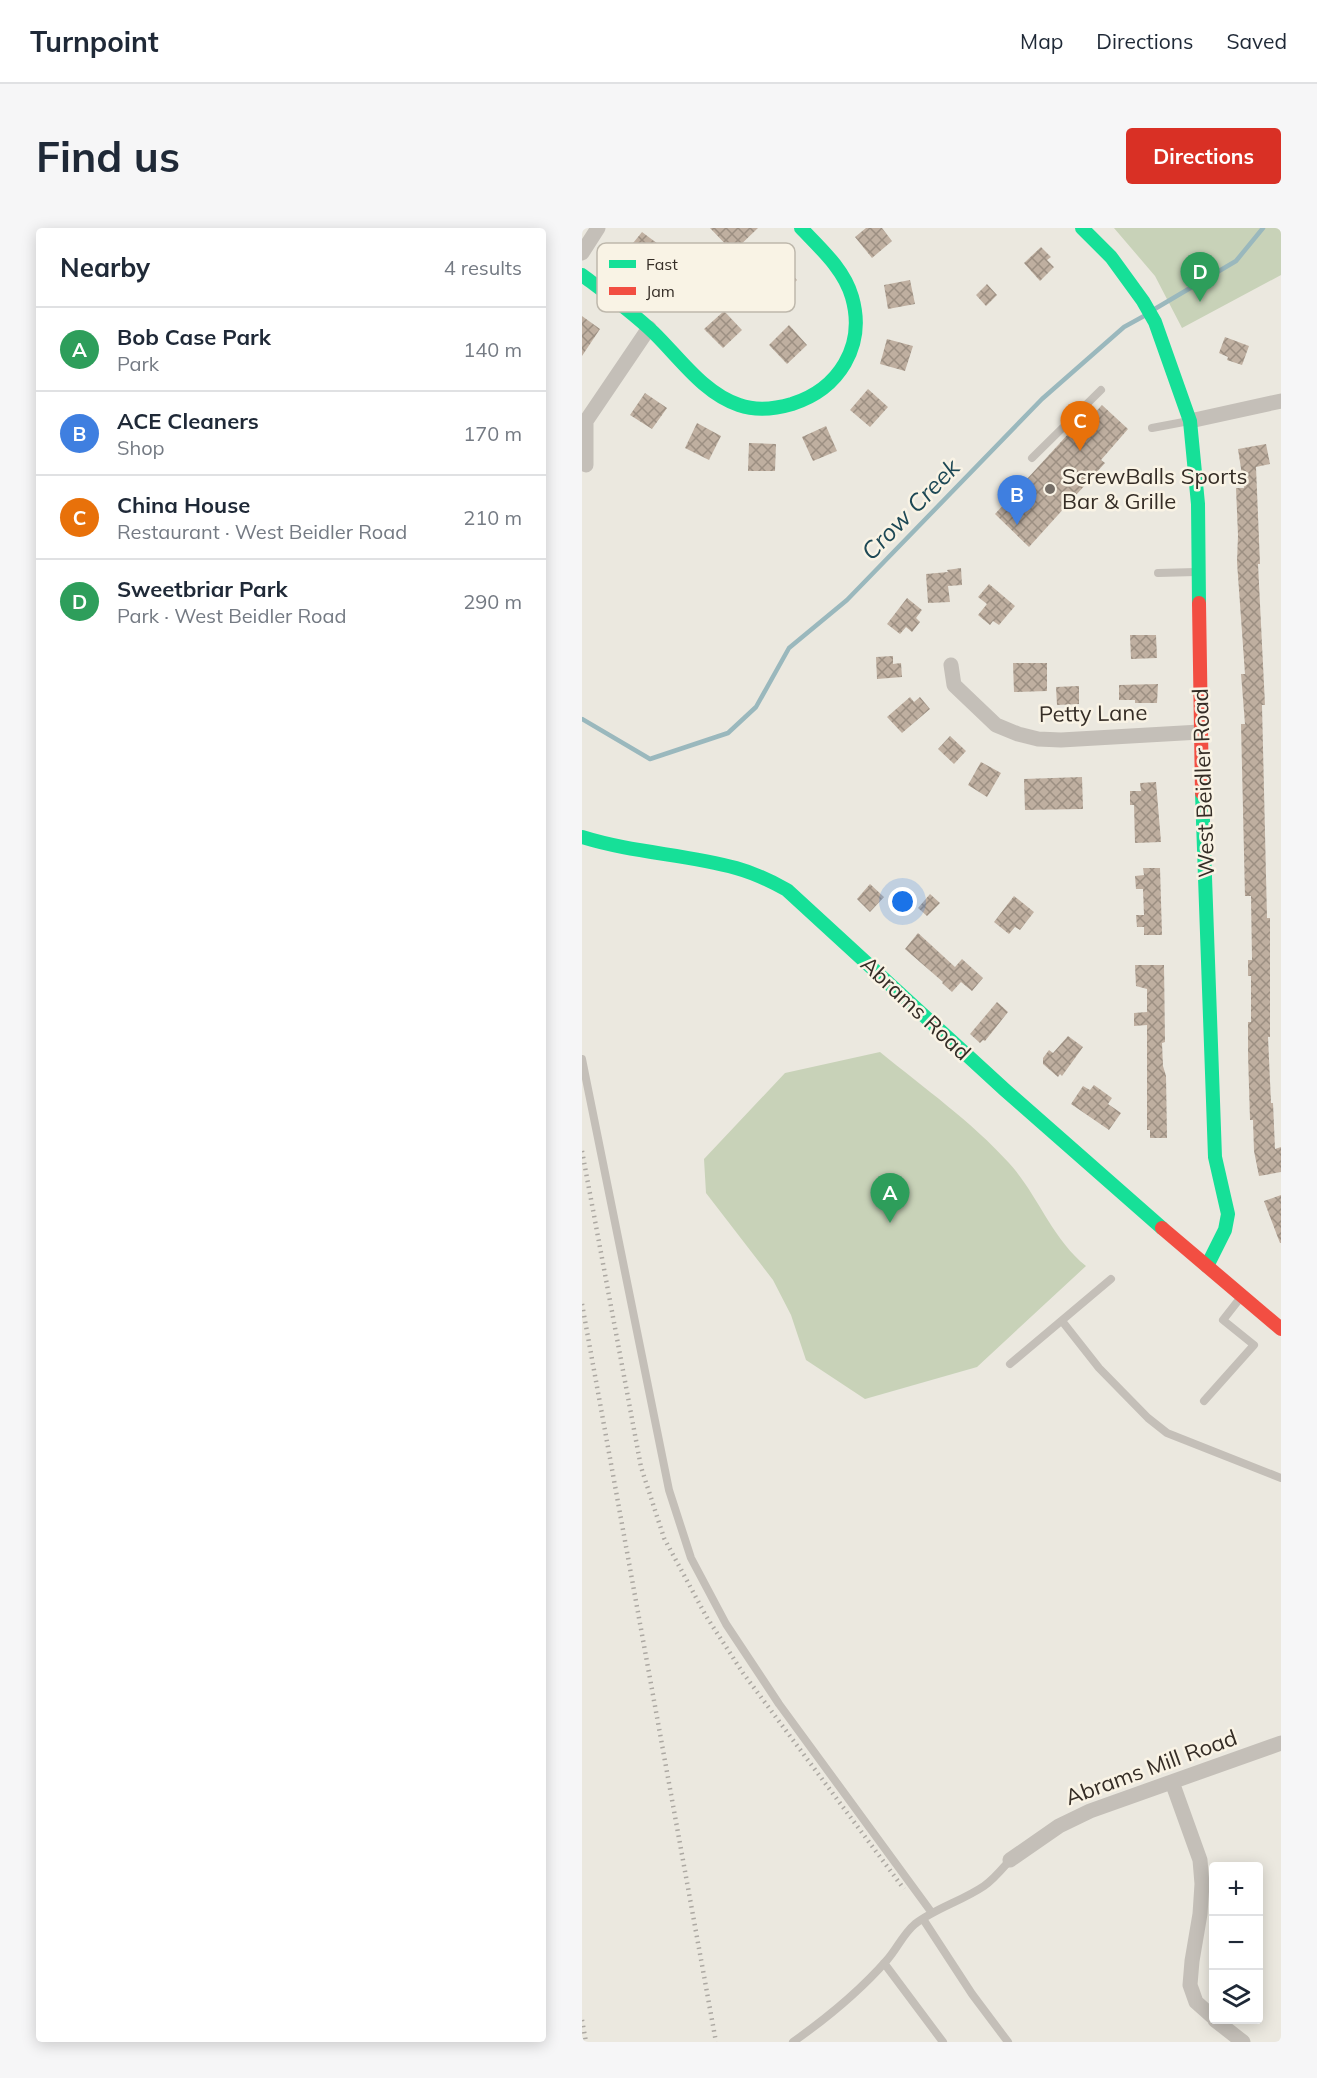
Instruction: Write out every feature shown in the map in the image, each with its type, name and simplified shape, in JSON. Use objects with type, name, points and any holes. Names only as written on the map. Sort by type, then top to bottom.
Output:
[{"type":"street","points":[[582,253],[598,228]]},
{"type":"street","points":[[629,312],[649,328],[711,388],[738,405],[753,409],[788,405],[810,397],[827,387],[847,361],[854,328],[854,309],[843,275],[801,228]]},
{"type":"street","name":"West Beidler Road","points":[[1082,228],[1111,257],[1143,301],[1155,322],[1191,421],[1198,504],[1200,732],[1215,1157],[1228,1214],[1225,1230],[1207,1266]]},
{"type":"street","points":[[582,275],[597,287]]},
{"type":"street","points":[[586,465],[586,421],[649,328]]},
{"type":"street","points":[[1191,421],[1281,401]]},
{"type":"street","name":"Petty Lane","points":[[951,665],[954,685],[996,725],[1018,734],[1038,739],[1061,740],[1200,732]]},
{"type":"street","name":"Abrams Road","points":[[582,837],[603,846],[632,852],[731,865],[770,879],[788,890],[997,1082],[1207,1266]]},
{"type":"street","points":[[1207,1266],[1281,1329]]},
{"type":"street","name":"Abrams Mill Road","points":[[1010,1860],[1059,1826],[1079,1816],[1281,1743]]},
{"type":"street","points":[[1172,1782],[1200,1860],[1202,1884],[1200,1914],[1190,1984],[1196,2002],[1209,2014]]},
{"type":"street","points":[[1220,2024],[1243,2042]]},
{"type":"lane","points":[[1032,458],[1101,390]]},
{"type":"lane","points":[[1152,428],[1191,421]]},
{"type":"lane","points":[[1158,573],[1198,572]]},
{"type":"lane","points":[[582,1059],[669,1490],[691,1558],[726,1624],[779,1704],[932,1913]]},
{"type":"lane","points":[[1011,1364],[1111,1279]]},
{"type":"lane","points":[[1204,1401],[1254,1345],[1223,1320],[1242,1296]]},
{"type":"lane","points":[[1062,1321],[1100,1368],[1148,1418],[1167,1434],[1281,1478]]},
{"type":"lane","points":[[793,2042],[833,2013],[884,1963],[906,1933],[932,1913],[961,1900],[986,1885],[1010,1860]]},
{"type":"lane","points":[[923,1919],[972,1994],[1008,2042]]},
{"type":"lane","points":[[884,1963],[943,2042]]},
{"type":"green space","points":[[1114,228],[1281,228],[1281,275],[1182,328],[1155,276]]},
{"type":"green space","points":[[880,1052],[995,1148],[1019,1176],[1064,1243],[1086,1266],[977,1367],[865,1399],[806,1360],[791,1315],[773,1280],[706,1193],[704,1159],[785,1073]]},
{"type":"building","points":[[710,228],[758,228],[742,243],[724,243]]},
{"type":"building","points":[[866,228],[882,228],[892,241],[872,258],[855,237]]},
{"type":"building","points":[[642,232],[657,243],[633,243]]},
{"type":"building","points":[[1041,247],[1051,257],[1047,260],[1054,267],[1040,281],[1024,263]]},
{"type":"building","points":[[910,280],[915,304],[888,309],[884,285]]},
{"type":"building","points":[[987,284],[997,295],[986,306],[976,295]]},
{"type":"building","points":[[725,312],[742,330],[723,348],[704,329]]},
{"type":"building","points":[[582,316],[600,329],[582,356]]},
{"type":"building","points":[[789,325],[807,345],[787,364],[769,345]]},
{"type":"building","points":[[1225,337],[1249,346],[1242,365],[1227,360],[1228,357],[1219,353]]},
{"type":"building","points":[[887,339],[913,346],[905,371],[880,364]]},
{"type":"building","points":[[868,389],[888,407],[870,427],[850,410]]},
{"type":"building","points":[[645,393],[667,408],[652,429],[630,415]]},
{"type":"building","points":[[1102,405],[1128,429],[1101,460],[1105,463],[1029,547],[995,514],[1070,432],[1074,436]]},
{"type":"building","points":[[697,423],[721,436],[709,460],[685,448]]},
{"type":"building","points":[[826,426],[837,451],[813,461],[802,437]]},
{"type":"building","points":[[749,443],[776,444],[775,471],[748,471]]},
{"type":"building","points":[[1266,444],[1270,464],[1256,467],[1265,705],[1262,705],[1267,918],[1270,918],[1270,1037],[1268,1037],[1275,1149],[1281,1147],[1281,1172],[1259,1176],[1254,1151],[1253,1120],[1250,1120],[1248,1022],[1251,1022],[1251,976],[1248,976],[1248,960],[1252,960],[1251,896],[1245,896],[1241,724],[1245,724],[1241,674],[1245,674],[1237,562],[1236,488],[1244,488],[1238,449]]},
{"type":"building","points":[[961,568],[962,585],[948,586],[950,602],[928,603],[926,574]]},
{"type":"building","points":[[989,584],[1015,606],[999,625],[993,621],[990,625],[978,615],[987,604],[978,597]]},
{"type":"building","points":[[907,598],[922,610],[916,618],[920,622],[912,632],[906,627],[900,634],[887,624]]},
{"type":"building","points":[[1130,635],[1156,635],[1157,658],[1131,659]]},
{"type":"building","points":[[893,656],[893,664],[901,663],[902,677],[877,679],[876,657]]},
{"type":"building","points":[[1013,663],[1047,663],[1047,691],[1014,692]]},
{"type":"building","points":[[1158,684],[1157,703],[1119,700],[1119,685]]},
{"type":"building","points":[[1079,686],[1079,704],[1057,705],[1056,687]]},
{"type":"building","points":[[910,697],[914,702],[920,697],[930,709],[902,733],[887,717]]},
{"type":"building","points":[[950,736],[966,751],[954,764],[938,749]]},
{"type":"building","points":[[981,762],[1001,773],[987,797],[968,785]]},
{"type":"building","points":[[1082,777],[1083,809],[1025,810],[1024,779]]},
{"type":"building","points":[[1156,782],[1161,842],[1135,843],[1134,805],[1130,805],[1130,791],[1141,791],[1140,783]]},
{"type":"building","points":[[1143,868],[1160,868],[1162,935],[1144,935],[1144,927],[1137,927],[1136,915],[1144,915],[1143,889],[1136,889],[1135,876],[1144,875]]},
{"type":"building","points":[[870,884],[884,897],[870,912],[857,899]]},
{"type":"building","points":[[930,894],[940,903],[927,916],[918,908]]},
{"type":"building","points":[[1014,896],[1034,912],[1020,930],[1015,927],[1009,934],[994,922]]},
{"type":"building","points":[[918,933],[955,967],[962,959],[983,978],[972,991],[961,982],[952,992],[905,949]]},
{"type":"building","points":[[1135,965],[1164,965],[1165,1042],[1162,1043],[1166,1076],[1167,1138],[1150,1138],[1150,1130],[1147,1130],[1147,1025],[1134,1026],[1134,1013],[1147,1012],[1147,989],[1136,986]]},
{"type":"building","points":[[997,1002],[1008,1012],[985,1041],[980,1043],[970,1034]]},
{"type":"building","points":[[1068,1036],[1083,1047],[1062,1076],[1060,1074],[1058,1077],[1043,1064],[1043,1058],[1049,1050],[1053,1053]]},
{"type":"building","points":[[1094,1085],[1112,1098],[1108,1104],[1121,1113],[1109,1130],[1071,1104],[1083,1086],[1090,1090]]},
{"type":"building","points":[[1281,1195],[1281,1243],[1280,1243],[1264,1201]]},
{"type":"waterway","name":"Crow Creek","points":[[1153,310],[1236,261],[1263,228]]},
{"type":"waterway","name":"Crow Creek","points":[[582,719],[650,759],[728,733],[756,707],[789,648],[847,600],[1042,399],[1124,327],[1144,316]]},
{"type":"railway","points":[[582,1151],[641,1467],[664,1538],[706,1616],[743,1673],[904,1889]]},
{"type":"railway","points":[[582,1304],[716,2042]]},
{"type":"railway","points":[[582,2020],[586,2042]]},
{"type":"traffic: fast","points":[[630,312],[703,383],[726,399],[745,407],[766,409],[786,406],[809,397],[823,388],[845,363],[852,348],[855,315],[852,297],[843,277],[831,260],[801,228]]},
{"type":"traffic: fast","points":[[1082,228],[1111,257],[1143,301],[1155,322],[1190,421],[1198,504],[1199,603]]},
{"type":"traffic: fast","points":[[582,275],[597,286]]},
{"type":"traffic: fast","points":[[1202,793],[1215,1157],[1228,1214],[1225,1230],[1207,1266]]},
{"type":"traffic: fast","points":[[582,837],[620,847],[736,868],[787,890],[1005,1090],[1162,1228]]},
{"type":"traffic: jam","points":[[1199,603],[1202,793]]},
{"type":"traffic: jam","points":[[1162,1228],[1281,1329]]},
{"type":"place","name":"Sweetbriar Park","points":[[1200,302]]},
{"type":"place","name":"China House","points":[[1080,451]]},
{"type":"place","name":"ScrewBalls Sports Bar & Grille","points":[[1050,489]]},
{"type":"place","name":"ACE Cleaners","points":[[1017,525]]},
{"type":"place","name":"Bob Case Park","points":[[890,1223]]}]
